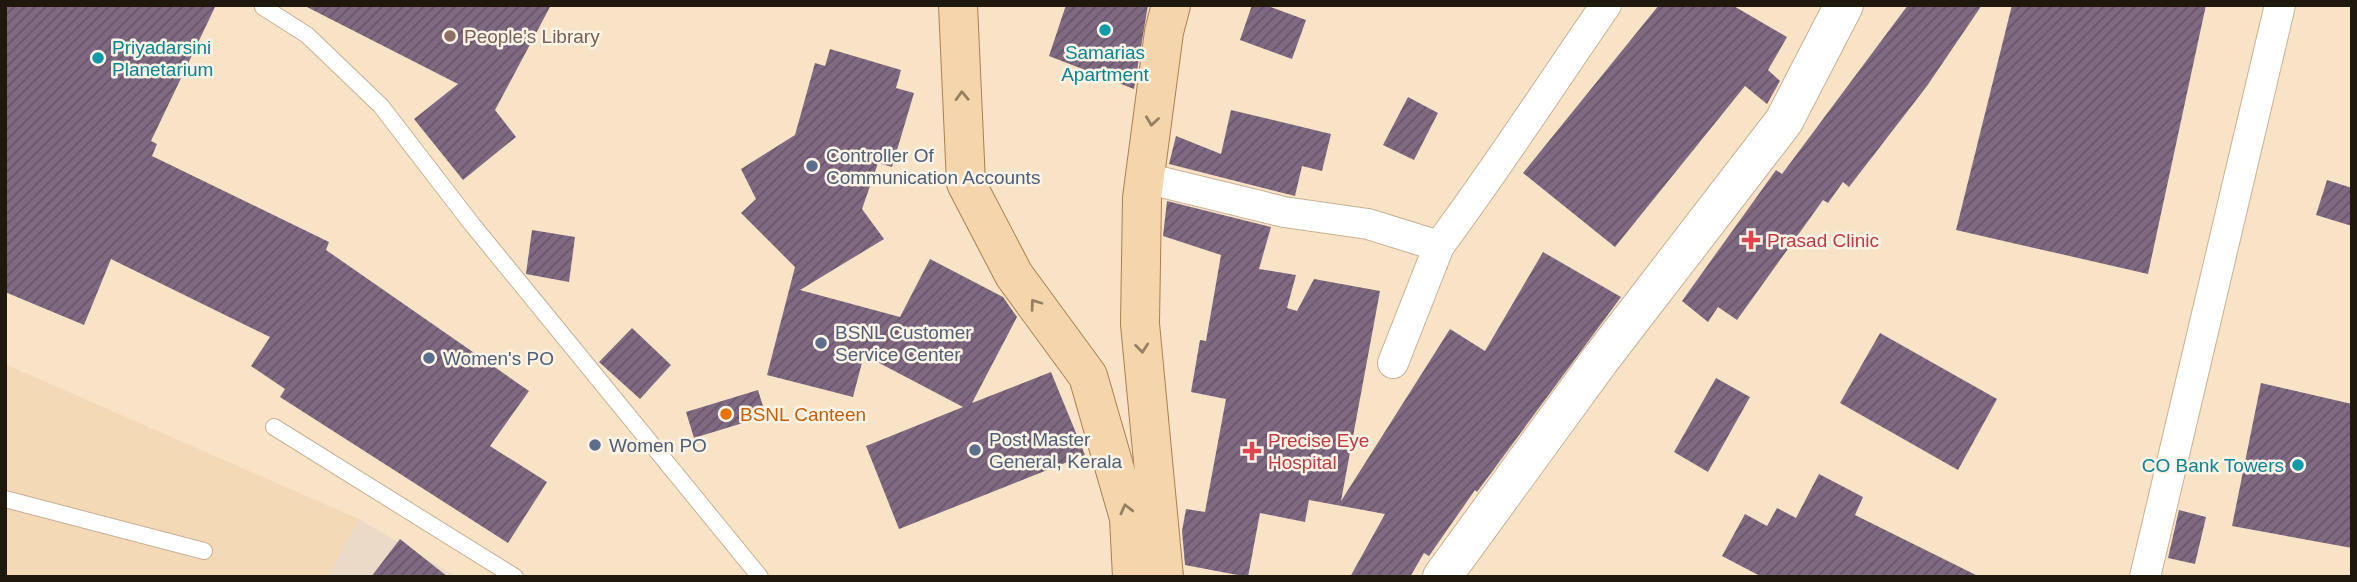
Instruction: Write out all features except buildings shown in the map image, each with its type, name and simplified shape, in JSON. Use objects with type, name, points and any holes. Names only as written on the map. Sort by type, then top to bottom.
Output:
[{"type":"main road","points":[[958,5],[966,183],[1014,275],[1088,376],[1129,517],[1132,577]]},
{"type":"main road","points":[[1164,577],[1140,324],[1145,178],[1164,32],[1171,5]]},
{"type":"street","points":[[1393,363],[1439,246],[1505,157],[1524,124],[1606,5]]},
{"type":"street","points":[[1441,577],[1600,360],[1784,121],[1844,5]]},
{"type":"street","points":[[2145,577],[2280,5]]},
{"type":"street","points":[[1145,178],[1283,212],[1368,224],[1439,246]]},
{"type":"lane","points":[[263,8],[307,35],[382,106],[471,223],[760,577]]},
{"type":"lane","points":[[274,427],[515,577]]},
{"type":"lane","points":[[5,499],[204,551]]},
{"type":"shaded area","points":[[5,364],[359,519],[327,577],[5,577]]},
{"type":"shaded area","points":[[359,519],[457,577],[327,577]]},
{"type":"place","name":"Samarias Apartment","points":[[1105,30]]},
{"type":"place","name":"People's Library","points":[[450,36]]},
{"type":"place","name":"Priyadarsini Planetarium","points":[[98,58]]},
{"type":"place","name":"Controller Of Communication Accounts","points":[[812,166]]},
{"type":"place","name":"Prasad Clinic","points":[[1751,240]]},
{"type":"place","name":"BSNL Customer Service Center","points":[[821,343]]},
{"type":"place","name":"Women's PO","points":[[429,358]]},
{"type":"place","name":"BSNL Canteen","points":[[726,414]]},
{"type":"place","name":"Women PO","points":[[595,445]]},
{"type":"place","name":"Post Master General, Kerala","points":[[975,450]]},
{"type":"place","name":"Precise Eye Hospital","points":[[1252,451]]},
{"type":"place","name":"CO Bank Towers","points":[[2298,465]]}]
